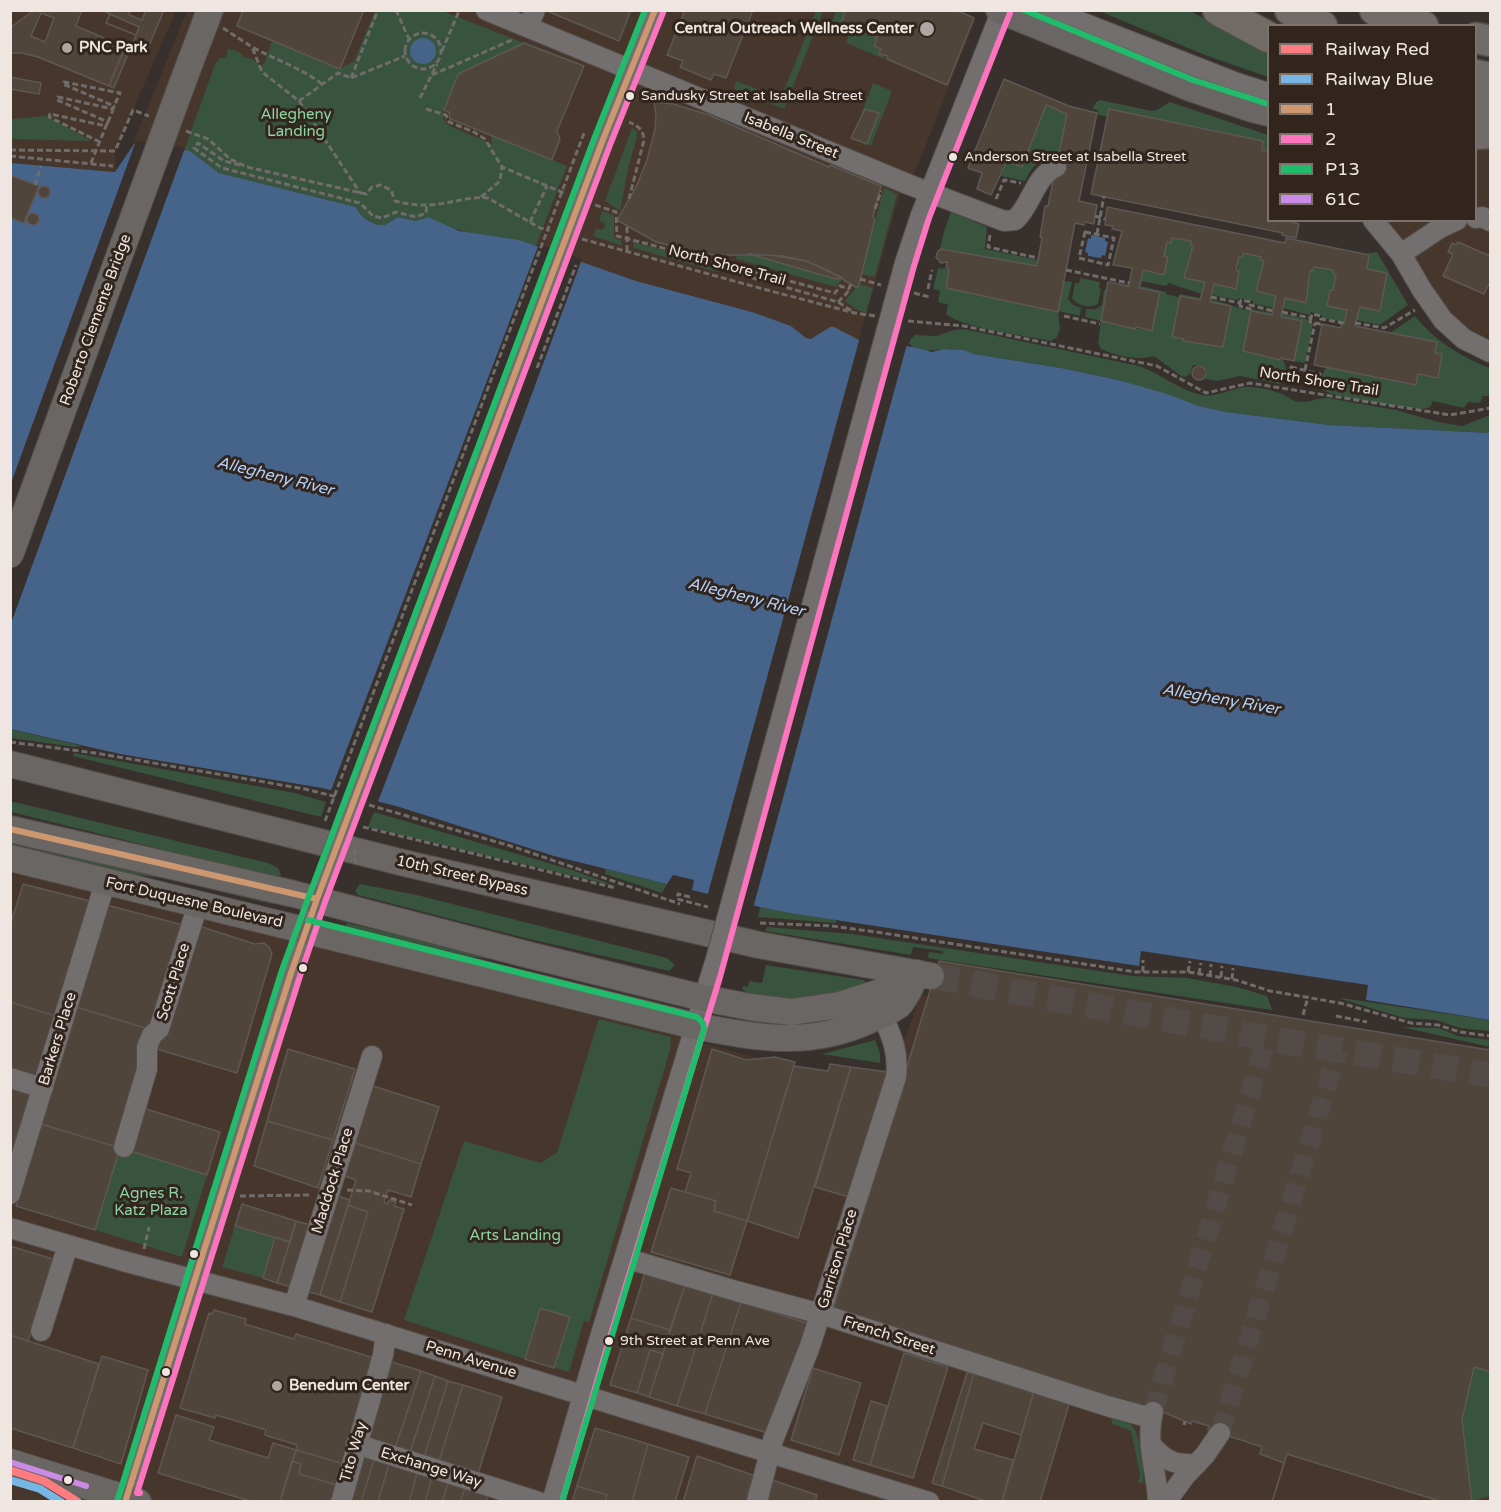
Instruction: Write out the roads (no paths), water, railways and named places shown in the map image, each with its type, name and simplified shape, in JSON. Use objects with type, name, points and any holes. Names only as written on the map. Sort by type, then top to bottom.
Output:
[{"type":"highway","points":[[1218,10],[1267,36]]},
{"type":"highway","points":[[1290,10],[1318,24]]},
{"type":"highway","points":[[1376,10],[1416,24]]},
{"type":"main road","points":[[1001,11],[1190,88],[1264,108]]},
{"type":"main road","name":"Roberto Clemente Bridge","points":[[10,555],[208,16]]},
{"type":"main road","name":"10th Street Bypass","points":[[10,765],[408,864],[748,942],[925,975]]},
{"type":"main road","name":"Fort Duquesne Boulevard","points":[[10,829],[317,899],[529,955],[703,998],[750,1007],[791,1012],[805,1011],[861,1000],[925,975]]},
{"type":"main road","name":"Fort Duquesne Boulevard","points":[[10,858],[695,1026],[758,1037],[802,1038],[840,1032],[882,1015],[899,1005],[925,975]]},
{"type":"main road","points":[[10,1462],[90,1494],[132,1500]]},
{"type":"street","name":"Isabella Street","points":[[486,10],[528,25],[631,70],[930,193],[1004,221],[1015,220],[1024,212],[1044,175],[1056,167]]},
{"type":"street","points":[[132,1500],[195,1280],[306,929],[593,138],[631,70],[655,10]]},
{"type":"street","points":[[1050,10],[1237,83],[1264,108]]},
{"type":"street","points":[[552,1502],[716,959],[905,263],[1001,11]]},
{"type":"street","points":[[1375,222],[1401,254],[1443,320],[1464,339],[1491,352]]},
{"type":"street","points":[[1389,222],[1401,254]]},
{"type":"street","points":[[1401,254],[1453,222]]},
{"type":"street","name":"Barkers Place","points":[[10,1194],[105,883]]},
{"type":"street","name":"Scott Place","points":[[124,1147],[147,1069],[147,1047],[152,1035],[159,1029],[194,918]]},
{"type":"street","name":"Garrison Place","points":[[756,1496],[773,1440],[810,1347],[896,1077],[896,1049],[882,1015]]},
{"type":"street","name":"Maddock Place","points":[[294,1306],[372,1056]]},
{"type":"street","points":[[10,1078],[44,1088]]},
{"type":"street","name":"Penn Avenue","points":[[10,1228],[294,1306],[929,1502]]},
{"type":"street","points":[[41,1331],[68,1245]]},
{"type":"street","name":"French Street","points":[[625,1258],[821,1314],[1152,1415],[1150,1438],[1152,1446]]},
{"type":"street","name":"Tito Way","points":[[340,1502],[383,1355],[386,1334]]},
{"type":"street","points":[[1166,1502],[1179,1482],[1197,1464],[1220,1433]]},
{"type":"street","name":"Exchange Way","points":[[356,1444],[539,1502]]},
{"type":"street","points":[[1152,1446],[1161,1456],[1175,1463],[1197,1464]]},
{"type":"street","points":[[1152,1446],[1158,1502]]},
{"type":"water","points":[[423,38],[433,41],[436,51],[433,61],[423,64],[413,61],[410,51],[413,41]]},
{"type":"water","name":"Allegheny River","points":[[134,144],[190,151],[219,173],[356,207],[363,217],[375,224],[384,225],[398,217],[416,221],[428,217],[459,231],[519,240],[636,281],[752,312],[791,326],[806,338],[811,339],[830,327],[834,327],[859,340],[913,347],[932,352],[943,349],[963,350],[974,354],[1118,380],[1199,406],[1226,412],[1329,425],[1490,433],[1490,1020],[1366,1000],[1368,985],[1141,951],[1139,966],[760,907],[692,890],[694,880],[673,875],[667,884],[554,856],[396,806],[322,788],[120,754],[11,729],[11,163],[115,172]]},
{"type":"water","points":[[1091,235],[1105,238],[1108,242],[1105,256],[1102,255],[1101,258],[1088,256],[1085,252],[1088,238],[1091,239]]},
{"type":"tunnel","points":[[933,976],[1267,1038],[1490,1075]]},
{"type":"tunnel","points":[[1153,1412],[1267,1038]]},
{"type":"tunnel","points":[[1220,1433],[1338,1050]]},
{"type":"rail line","name":"Red","points":[[10,1470],[44,1481],[78,1502]]},
{"type":"rail line","name":"Blue","points":[[10,1480],[40,1489],[61,1502]]},
{"type":"place","name":"Central Outreach Wellness Center","points":[[927,29]]},
{"type":"place","name":"PNC Park","points":[[67,48]]},
{"type":"place","name":"Sandusky Street at Isabella Street","points":[[630,96]]},
{"type":"place","name":"Anderson Street at Isabella Street","points":[[953,157]]},
{"type":"place","name":"9th Street at Penn Ave","points":[[609,1341]]},
{"type":"place","name":"Benedum Center","points":[[277,1386]]},
{"type":"park label","name":"Allegheny Landing","points":[[296,124]]},
{"type":"park label","name":"Agnes R. Katz Plaza","points":[[151,1202]]},
{"type":"park label","name":"Arts Landing","points":[[515,1236]]}]
